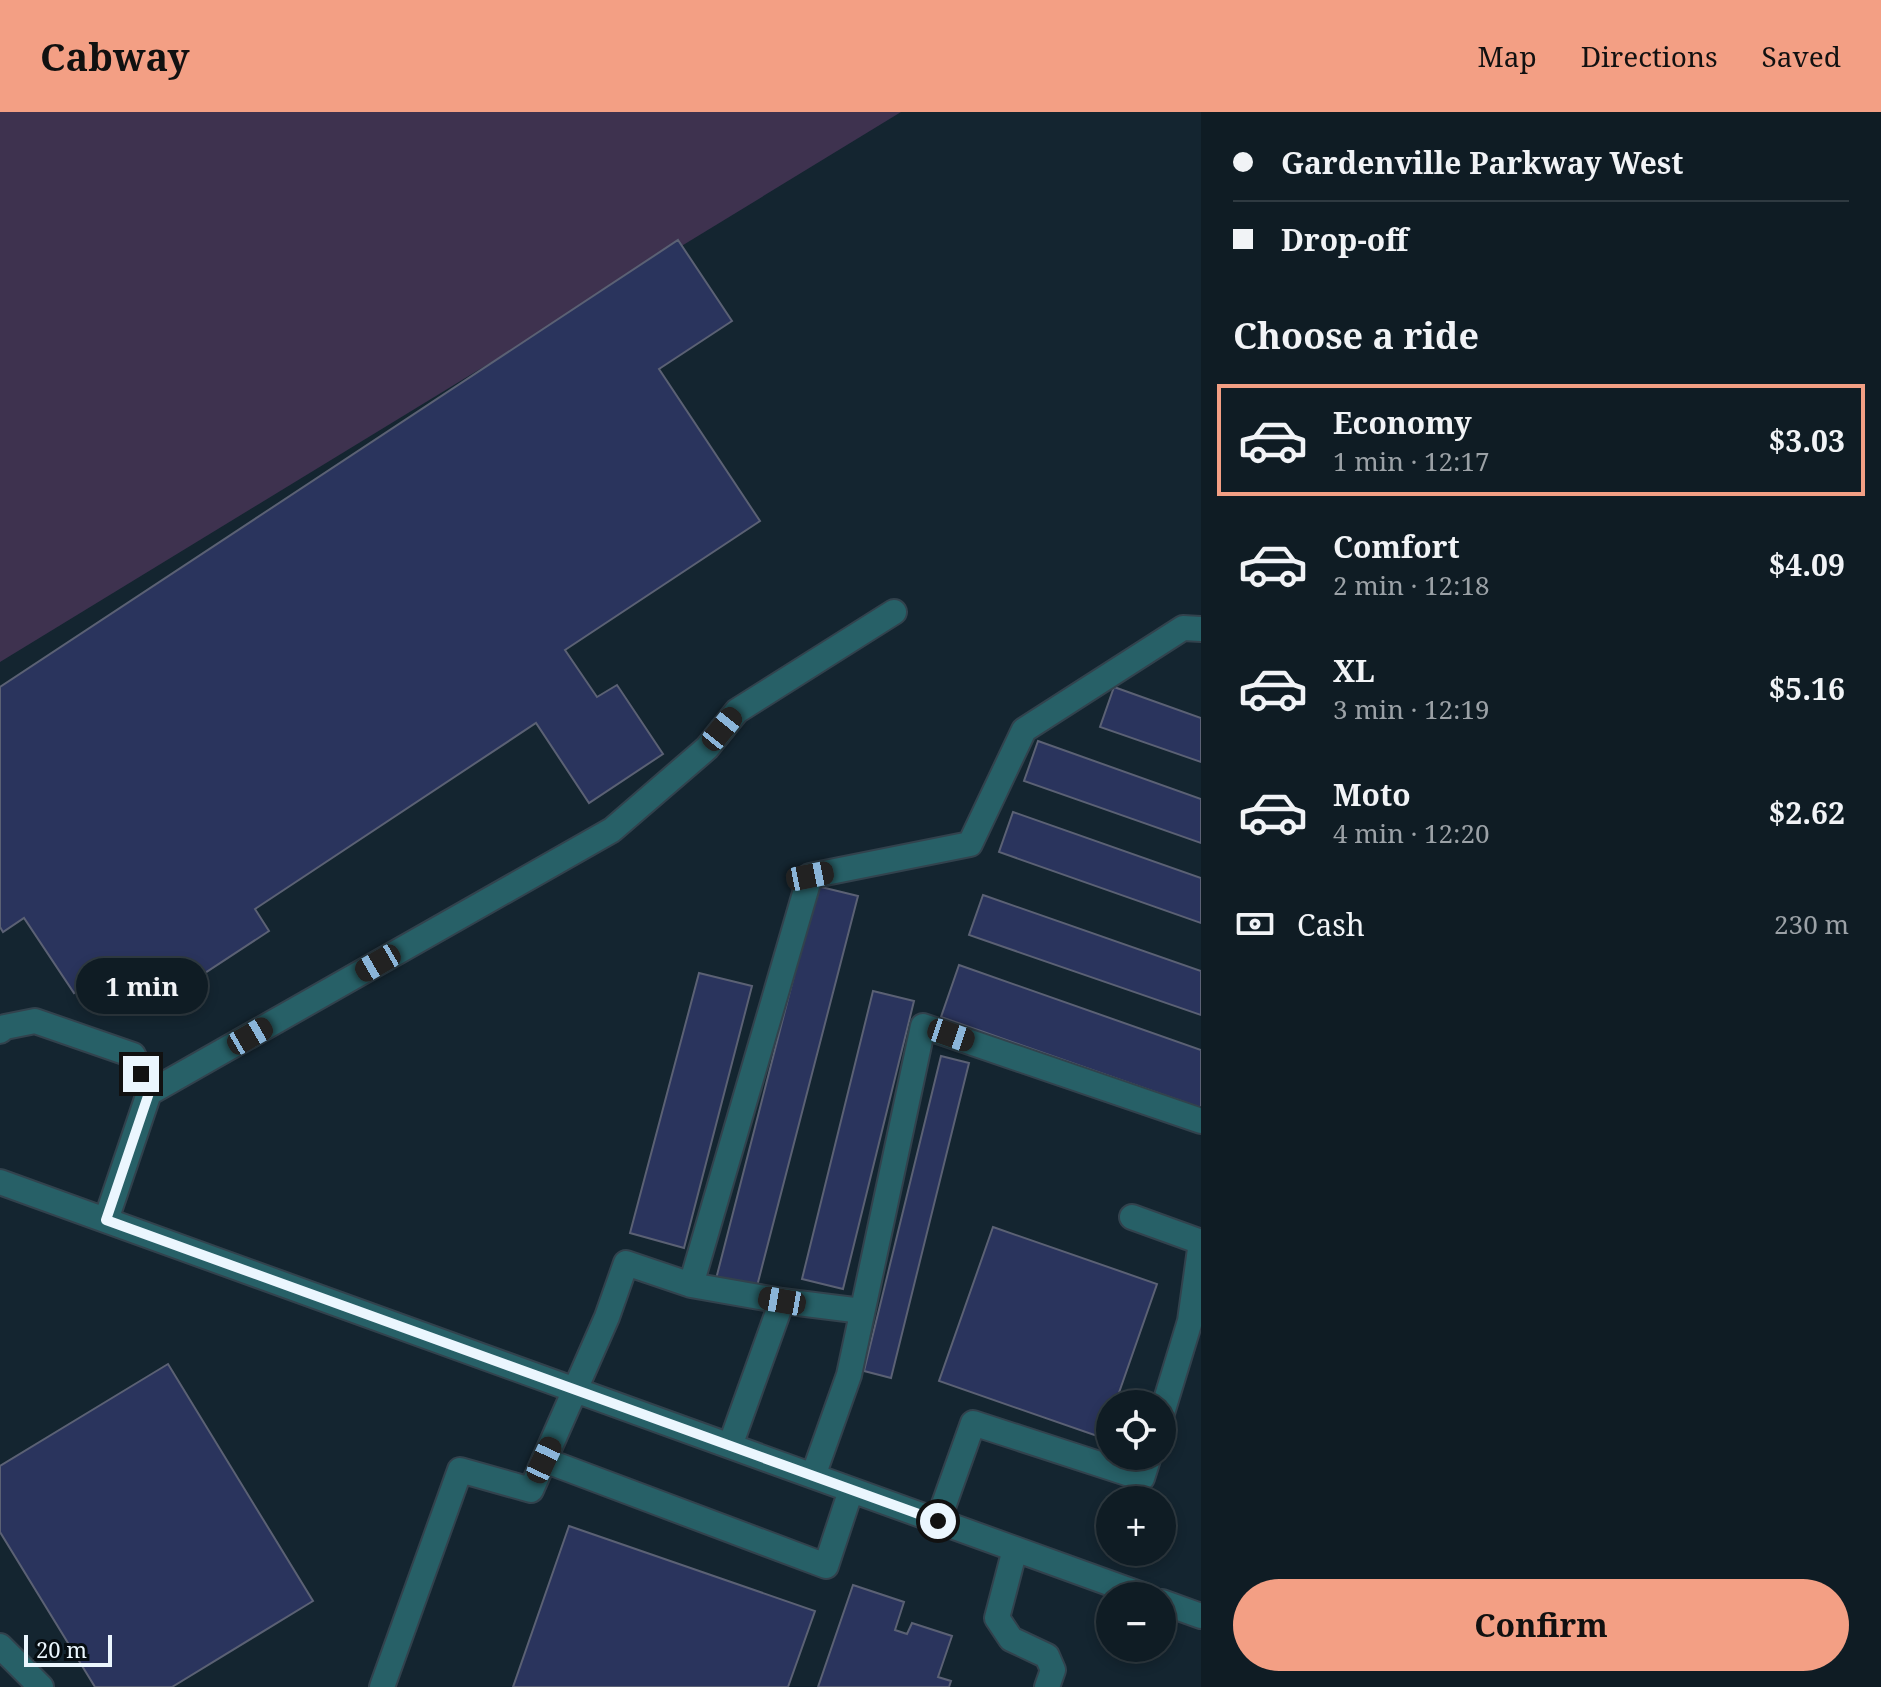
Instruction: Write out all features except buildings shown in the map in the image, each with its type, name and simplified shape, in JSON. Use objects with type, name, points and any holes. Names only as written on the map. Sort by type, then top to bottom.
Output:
[{"type":"street","points":[[149,1093],[612,830],[707,748],[737,711],[894,612]]},
{"type":"street","points":[[691,1285],[810,876],[970,844],[1024,730],[1183,628],[1201,629]]},
{"type":"street","points":[[2,1025],[35,1021],[133,1055],[149,1093],[106,1220]]},
{"type":"street","points":[[813,1476],[849,1375],[923,1026],[1201,1121]]},
{"type":"street","points":[[0,1182],[1106,1582]]},
{"type":"street","points":[[1132,1217],[1201,1242],[1190,1321],[1169,1390]]},
{"type":"street","points":[[382,1687],[460,1470],[531,1490],[607,1317],[626,1263],[691,1285],[862,1311]]},
{"type":"street","points":[[730,1446],[782,1301]]},
{"type":"street","points":[[938,1521],[973,1423],[1096,1463]]},
{"type":"street","points":[[544,1460],[826,1566],[851,1490]]},
{"type":"street","points":[[1117,1470],[1142,1478],[1145,1470]]},
{"type":"street","points":[[1015,1549],[997,1618],[1011,1639],[1047,1656],[1053,1670],[1047,1687]]},
{"type":"street","points":[[1176,1607],[1201,1616]]},
{"type":"street","points":[[0,1646],[41,1687]]},
{"type":"shaded area","points":[[0,112],[901,112],[0,662]]},
{"type":"route","points":[[141,1074],[149,1093],[106,1220],[938,1521]]}]
